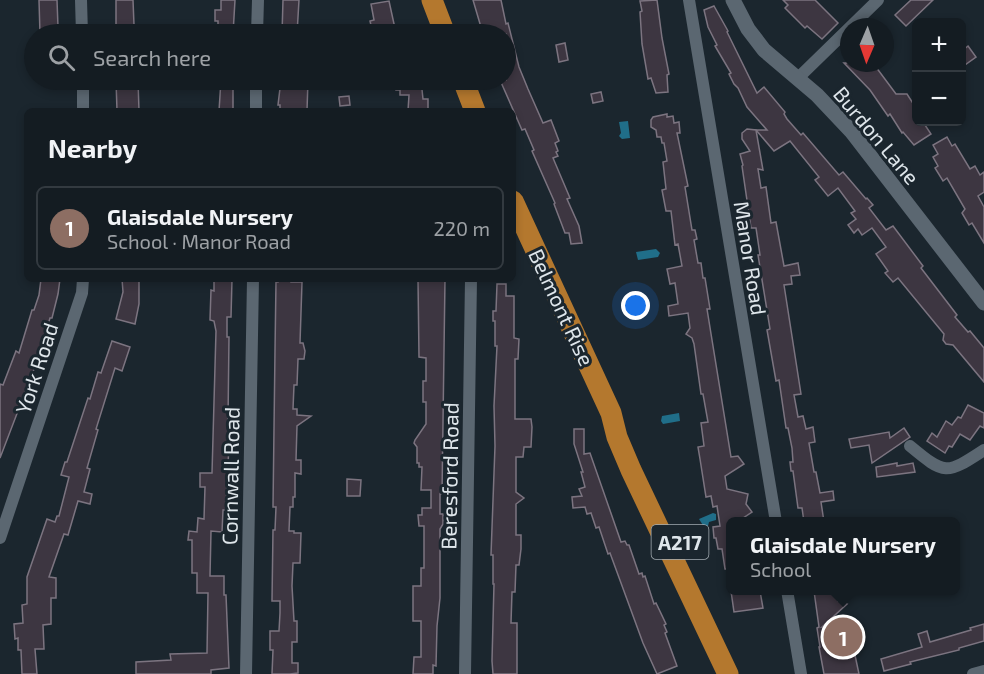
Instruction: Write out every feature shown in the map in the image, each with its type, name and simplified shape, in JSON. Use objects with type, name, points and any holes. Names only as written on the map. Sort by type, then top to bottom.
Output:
[{"type":"highway","points":[[432,0],[441,24]]},
{"type":"highway","points":[[467,90],[474,108]]},
{"type":"highway","name":"Belmont Rise","points":[[516,207],[611,413],[617,437],[631,470],[728,674]]},
{"type":"highway","name":"Belmont Rise","points":[[611,413],[626,432],[642,462],[743,674]]},
{"type":"street","points":[[81,0],[82,24]]},
{"type":"street","points":[[257,24],[258,0]]},
{"type":"street","name":"Manor Road","points":[[689,0],[775,517]]},
{"type":"street","name":"Burdon Lane","points":[[733,0],[757,41],[824,101],[851,131],[984,303]]},
{"type":"street","points":[[797,79],[878,0]]},
{"type":"street","points":[[83,90],[83,108]]},
{"type":"street","points":[[256,90],[256,108]]},
{"type":"street","name":"York Road","points":[[0,538],[82,292],[83,282]]},
{"type":"street","name":"Cornwall Road","points":[[246,674],[253,282]]},
{"type":"street","name":"Beresford Road","points":[[465,674],[471,282]]},
{"type":"street","points":[[910,446],[937,467],[945,468],[962,464],[984,450]]},
{"type":"street","points":[[789,595],[801,674]]},
{"type":"street","points":[[973,674],[984,671]]},
{"type":"water","points":[[628,121],[630,138],[622,139],[619,136],[621,133],[619,122]]},
{"type":"water","points":[[656,249],[660,253],[658,257],[638,260],[636,252]]},
{"type":"water","points":[[679,413],[680,421],[663,424],[661,421],[662,416]]},
{"type":"water","points":[[713,513],[716,514],[716,520],[704,527],[699,519]]},
{"type":"building","points":[[39,0],[57,0],[58,24],[40,24]]},
{"type":"building","points":[[116,0],[133,0],[134,24],[116,24]]},
{"type":"building","points":[[221,0],[235,0],[234,24],[218,24],[218,21],[215,21],[215,10],[221,10]]},
{"type":"building","points":[[283,0],[299,0],[298,24],[282,24]]},
{"type":"building","points":[[473,0],[501,0],[506,24],[480,24]]},
{"type":"building","points":[[657,0],[669,74],[667,75],[668,92],[656,93],[651,78],[648,79],[642,44],[640,1]]},
{"type":"building","points":[[783,0],[815,0],[838,23],[822,39],[807,26],[805,28],[785,8],[788,5]]},
{"type":"building","points":[[911,0],[933,0],[906,26],[895,15]]},
{"type":"building","points":[[389,1],[394,24],[371,24],[370,21],[374,20],[371,4]]},
{"type":"building","points":[[714,6],[757,93],[764,87],[801,135],[803,133],[839,175],[843,172],[873,205],[869,208],[886,230],[893,226],[957,315],[955,317],[984,348],[984,382],[953,345],[946,344],[943,340],[944,334],[898,278],[893,282],[885,273],[888,271],[876,254],[886,247],[872,228],[862,235],[858,229],[854,233],[848,225],[856,219],[851,213],[855,211],[838,188],[828,196],[815,180],[819,177],[790,141],[774,151],[756,130],[767,130],[747,107],[715,46],[717,45],[708,27],[704,10]]},
{"type":"building","points":[[565,43],[568,60],[559,62],[556,45]]},
{"type":"building","points":[[968,46],[976,57],[966,64],[966,48]]},
{"type":"building","points":[[516,55],[543,123],[551,120],[559,141],[555,143],[558,156],[553,158],[570,198],[567,199],[579,226],[582,243],[571,244],[569,233],[565,233],[555,203],[532,151],[534,150],[525,129],[522,130],[516,116],[516,108],[512,108],[504,90],[516,90]]},
{"type":"building","points":[[853,72],[880,72],[896,94],[907,94],[912,102],[912,126],[926,126],[931,134],[914,145],[902,133],[890,114],[888,116],[870,90]]},
{"type":"building","points":[[116,90],[138,90],[139,108],[117,108]]},
{"type":"building","points":[[220,90],[233,90],[233,108],[219,108]]},
{"type":"building","points":[[280,90],[308,90],[307,108],[280,108],[278,105]]},
{"type":"building","points":[[400,90],[422,90],[423,99],[428,99],[428,108],[408,108],[409,95],[400,95]]},
{"type":"building","points":[[601,92],[603,101],[593,103],[591,94]]},
{"type":"building","points":[[349,96],[350,105],[340,106],[339,97]]},
{"type":"building","points":[[667,114],[667,117],[673,116],[674,123],[679,122],[680,133],[677,133],[688,186],[685,187],[692,230],[695,230],[697,239],[694,240],[698,263],[701,263],[703,278],[705,278],[710,309],[707,309],[731,457],[738,456],[744,464],[725,476],[727,489],[748,494],[746,504],[752,512],[744,517],[726,517],[726,569],[722,549],[718,549],[716,538],[714,538],[713,527],[720,526],[717,506],[713,507],[711,496],[706,497],[698,447],[704,446],[701,423],[708,422],[703,394],[701,394],[694,344],[692,338],[686,334],[690,328],[688,313],[669,316],[668,306],[678,304],[675,283],[670,284],[667,269],[682,266],[678,244],[675,245],[671,211],[666,211],[662,190],[666,189],[663,162],[667,161],[664,143],[661,137],[657,137],[656,130],[651,127],[653,117]]},
{"type":"building","points":[[747,129],[756,130],[763,170],[758,169],[761,188],[766,187],[771,223],[776,222],[784,266],[798,263],[800,275],[791,276],[792,284],[784,285],[801,394],[794,395],[798,417],[803,416],[806,429],[813,427],[815,442],[809,443],[820,493],[833,491],[834,500],[821,502],[823,517],[803,517],[802,508],[798,508],[790,462],[793,462],[792,448],[767,330],[770,329],[756,228],[751,228],[740,154],[750,151],[742,139],[742,133]]},
{"type":"building","points":[[947,137],[952,146],[955,144],[970,169],[975,166],[980,175],[984,172],[984,192],[978,196],[984,207],[984,243],[972,223],[969,225],[962,213],[965,209],[947,178],[943,181],[935,168],[938,166],[933,157],[938,154],[933,145]]},
{"type":"building","points":[[41,282],[60,282],[52,318],[50,318],[39,356],[0,458],[0,384],[3,385],[16,351],[19,353],[39,295]]},
{"type":"building","points":[[122,282],[139,282],[139,304],[135,324],[116,319],[123,292]]},
{"type":"building","points":[[214,282],[232,282],[231,317],[227,317],[227,337],[229,337],[228,421],[230,421],[226,510],[223,510],[222,532],[211,531],[210,576],[224,576],[229,668],[211,670],[211,674],[136,674],[136,662],[171,660],[170,654],[207,653],[208,593],[197,593],[197,573],[192,573],[192,540],[188,540],[189,531],[197,532],[198,518],[204,519],[205,487],[200,487],[200,473],[212,473],[216,331],[214,321],[210,320],[211,290],[214,291]]},
{"type":"building","points":[[276,282],[302,282],[300,343],[303,343],[305,351],[304,359],[298,359],[293,409],[297,409],[297,415],[311,416],[297,426],[296,460],[301,460],[301,474],[295,473],[295,497],[293,497],[293,507],[290,507],[289,531],[301,533],[300,563],[293,563],[292,586],[294,621],[297,621],[297,642],[292,642],[292,663],[298,663],[298,673],[290,674],[272,674],[273,650],[270,650],[270,631],[279,631],[280,613],[280,601],[272,601],[273,530],[275,530],[276,507],[273,507]]},
{"type":"building","points":[[418,282],[445,282],[442,494],[440,494],[440,514],[443,514],[443,524],[440,529],[440,598],[436,666],[433,665],[433,674],[413,674],[414,657],[421,657],[421,621],[413,621],[413,586],[421,586],[421,568],[424,568],[424,526],[419,526],[418,515],[422,515],[422,508],[431,508],[431,490],[421,490],[422,467],[419,467],[417,463],[417,447],[414,443],[426,424],[423,381],[426,381],[426,358],[419,357]]},
{"type":"building","points":[[497,284],[506,284],[506,296],[514,296],[514,338],[519,339],[518,359],[515,359],[515,419],[531,419],[532,427],[531,447],[524,447],[523,457],[516,457],[516,492],[524,498],[516,504],[516,535],[521,535],[521,549],[519,565],[516,565],[515,592],[512,592],[511,623],[517,623],[517,674],[493,674],[492,661],[494,584],[493,555],[491,555],[497,346],[495,346],[493,311],[496,311]]},
{"type":"building","points":[[112,341],[130,347],[122,371],[115,368],[96,429],[98,430],[87,468],[90,469],[84,492],[92,494],[90,504],[78,501],[68,535],[64,534],[49,577],[56,578],[56,598],[51,598],[51,624],[43,625],[44,649],[35,649],[37,674],[22,674],[21,650],[18,650],[18,638],[15,639],[14,624],[23,623],[22,605],[27,604],[27,577],[47,519],[55,522],[59,516],[69,477],[61,475],[88,398],[90,399],[98,372],[101,373]]},
{"type":"building","points":[[968,405],[984,413],[984,428],[980,426],[970,440],[960,434],[945,453],[927,441],[932,433],[937,437],[946,421],[952,425],[958,417],[961,418]]},
{"type":"building","points":[[904,428],[910,437],[872,463],[869,445],[851,448],[849,439],[889,432],[890,438]]},
{"type":"building","points":[[574,429],[584,429],[584,454],[590,453],[621,542],[625,541],[629,545],[639,574],[642,573],[643,577],[645,576],[654,604],[656,603],[666,624],[664,625],[667,632],[665,633],[677,666],[657,674],[599,527],[596,528],[591,513],[587,514],[585,507],[573,508],[572,497],[582,496],[579,489],[585,487],[574,444]]},
{"type":"building","points":[[897,463],[897,466],[913,463],[915,472],[877,477],[876,467]]},
{"type":"building","points":[[347,479],[361,480],[360,496],[347,496]]},
{"type":"building","points":[[732,595],[761,595],[763,608],[734,612]]},
{"type":"building","points":[[815,595],[837,595],[838,601],[847,604],[822,627],[848,622],[859,674],[824,674],[819,647],[817,628],[819,627]]},
{"type":"building","points":[[984,624],[984,641],[884,671],[881,659],[922,647],[918,634],[927,631],[930,642]]},
{"type":"place","name":"Glaisdale Nursery","points":[[843,637]]}]
